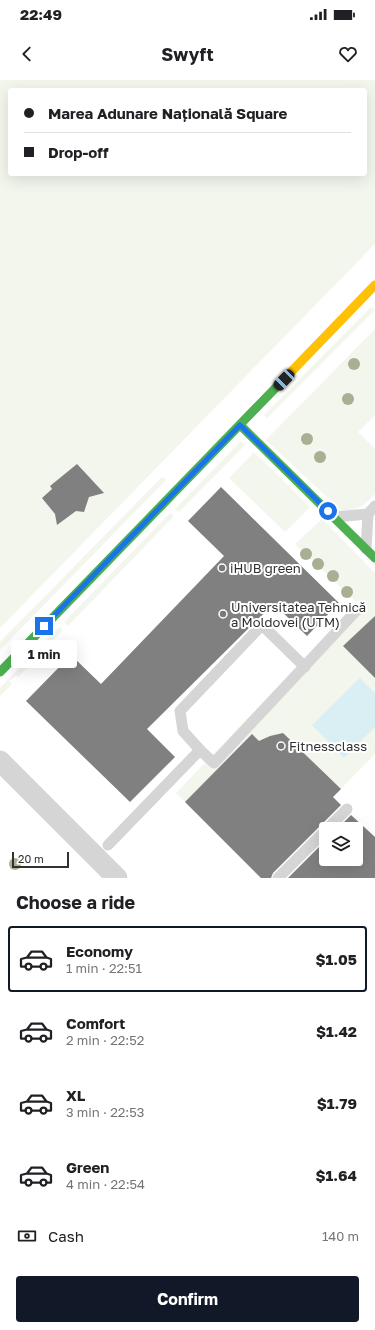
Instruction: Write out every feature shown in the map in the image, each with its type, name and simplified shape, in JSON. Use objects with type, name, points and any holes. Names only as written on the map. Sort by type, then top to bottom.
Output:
[{"type":"main road","points":[[0,672],[375,285]]},
{"type":"main road","points":[[240,425],[375,558]]},
{"type":"street","points":[[0,761],[117,878]]},
{"type":"lane","points":[[334,517],[371,510],[366,549]]},
{"type":"lane","points":[[305,667],[262,625],[180,711],[183,731],[214,763],[305,667],[357,610]]},
{"type":"lane","points":[[108,845],[200,750]]},
{"type":"lane","points":[[335,822],[347,809]]},
{"type":"lane","points":[[278,878],[319,838]]},
{"type":"shaded area","points":[[0,80],[375,80],[375,244],[0,628]]},
{"type":"shaded area","points":[[371,307],[375,310],[267,418],[264,415]]},
{"type":"shaded area","points":[[375,329],[375,415],[358,432],[375,449],[375,494],[357,509],[341,510],[266,440]]},
{"type":"shaded area","points":[[241,441],[245,445],[179,512],[175,509]]},
{"type":"shaded area","points":[[254,452],[310,507],[285,532],[229,478]]},
{"type":"shaded area","points":[[162,477],[166,480],[0,650],[0,642]]},
{"type":"shaded area","points":[[170,513],[174,516],[68,626],[64,622]]},
{"type":"shaded area","points":[[322,519],[375,573],[375,754],[257,875],[176,793],[359,602],[356,602],[295,544]]},
{"type":"shaded area","points":[[59,627],[63,630],[49,644],[46,642],[40,648],[43,651],[18,677],[16,675],[9,681],[12,684],[0,696],[0,688]]},
{"type":"shaded area","points":[[360,678],[375,693],[375,727],[344,758],[312,725]]},
{"type":"building","points":[[77,464],[104,493],[89,497],[84,512],[76,511],[57,525],[55,514],[42,498],[52,489],[50,486]]},
{"type":"building","points":[[221,487],[339,603],[307,636],[274,604],[257,620],[147,729],[175,757],[130,802],[26,701],[71,655],[101,684],[224,556],[188,521]]},
{"type":"building","points":[[375,616],[375,678],[343,646]]},
{"type":"building","points":[[283,733],[341,789],[333,797],[341,805],[324,822],[319,822],[319,827],[273,873],[271,878],[261,878],[185,802],[252,734],[259,741],[270,736]]},
{"type":"building","points":[[351,815],[359,822],[344,822]]},
{"type":"building","points":[[363,826],[375,837],[375,878],[288,878],[319,847],[319,866],[363,866]]},
{"type":"traffic: fast","points":[[0,672],[289,374]]},
{"type":"traffic: fast","points":[[240,425],[375,558]]},
{"type":"traffic: slow","points":[[289,374],[375,285]]},
{"type":"place","name":"iHUB green","points":[[222,568]]},
{"type":"place","name":"Universitatea Tehnică a Moldovei (UTM)","points":[[223,614]]},
{"type":"place","name":"Fitnessclass","points":[[281,746]]},
{"type":"route","points":[[44,626],[240,425],[328,511]]}]
